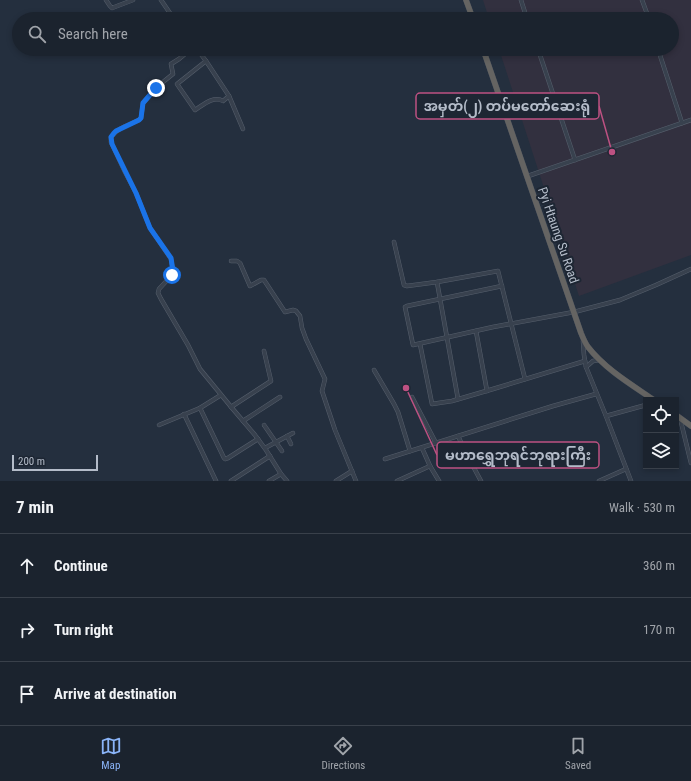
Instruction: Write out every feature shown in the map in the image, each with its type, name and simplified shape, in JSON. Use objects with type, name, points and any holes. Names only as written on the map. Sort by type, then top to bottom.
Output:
[{"type":"highway","points":[[466,0],[470,12]]},
{"type":"highway","name":"Pyi Htaung Su Road","points":[[485,56],[583,338],[588,347],[600,360],[650,397]]},
{"type":"highway","points":[[679,418],[691,426]]},
{"type":"street","points":[[106,0],[112,8],[133,0]]},
{"type":"street","points":[[162,0],[170,12]]},
{"type":"street","points":[[521,0],[525,12]]},
{"type":"street","points":[[642,0],[646,12]]},
{"type":"street","points":[[183,56],[171,64],[173,74],[158,86],[143,103],[141,118],[116,131],[111,137],[112,144],[136,193],[150,228],[171,258],[173,271],[172,275],[159,289],[158,293],[161,299],[200,368],[265,448],[287,481]]},
{"type":"street","points":[[202,56],[228,96],[243,129]]},
{"type":"street","points":[[540,56],[575,160]]},
{"type":"street","points":[[660,56],[682,123]]},
{"type":"street","points":[[206,61],[177,84],[195,110],[214,99],[220,99],[223,101],[228,96]]},
{"type":"street","points":[[528,176],[691,120]]},
{"type":"street","points":[[394,242],[404,285],[407,286],[498,271],[525,379]]},
{"type":"street","points":[[231,261],[237,261],[240,263],[250,286],[264,280],[285,312],[293,310],[300,316],[306,339],[325,379],[322,391],[326,406],[356,481]]},
{"type":"street","points":[[502,286],[406,307],[413,345],[446,337],[574,312],[620,300],[691,269]]},
{"type":"street","points":[[437,282],[458,399]]},
{"type":"street","points":[[476,331],[487,391]]},
{"type":"street","points":[[583,338],[586,367],[631,481]]},
{"type":"street","points":[[420,344],[432,404],[487,391],[585,361]]},
{"type":"street","points":[[231,407],[271,381],[264,351]]},
{"type":"street","points":[[586,367],[593,361],[600,360]]},
{"type":"street","points":[[374,370],[398,412],[410,451]]},
{"type":"street","points":[[385,459],[546,408],[596,394]]},
{"type":"street","points":[[159,424],[200,408],[221,395]]},
{"type":"street","points":[[412,396],[436,443]]},
{"type":"street","points":[[243,421],[280,397]]},
{"type":"street","points":[[606,416],[643,406]]},
{"type":"street","points":[[200,408],[225,459],[258,439]]},
{"type":"street","points":[[184,414],[216,481]]},
{"type":"street","points":[[679,421],[691,463]]},
{"type":"street","points":[[264,425],[282,451]]},
{"type":"street","points":[[265,448],[293,433]]},
{"type":"street","points":[[287,436],[291,444]]},
{"type":"street","points":[[458,436],[481,481]]},
{"type":"street","points":[[422,448],[439,481]]},
{"type":"street","points":[[233,480],[270,456]]},
{"type":"street","points":[[397,481],[430,466]]},
{"type":"street","points":[[599,481],[626,469]]},
{"type":"street","points":[[336,481],[352,471]]},
{"type":"street","points":[[269,481],[281,474]]},
{"type":"shaded area","points":[[483,0],[691,0],[691,255],[579,296],[501,56],[679,56],[679,12],[487,12]]},
{"type":"place","name":"အမှတ်(၂) တပ်မတော်ဆေးရုံ","points":[[612,152]]},
{"type":"place","name":"မဟာရွှေဘုရင်ဘုရားကြီး","points":[[406,388]]},
{"type":"route","points":[[156,88],[143,103],[141,118],[116,131],[111,137],[111,142],[136,193],[150,228],[171,258],[173,271],[172,275]]}]
